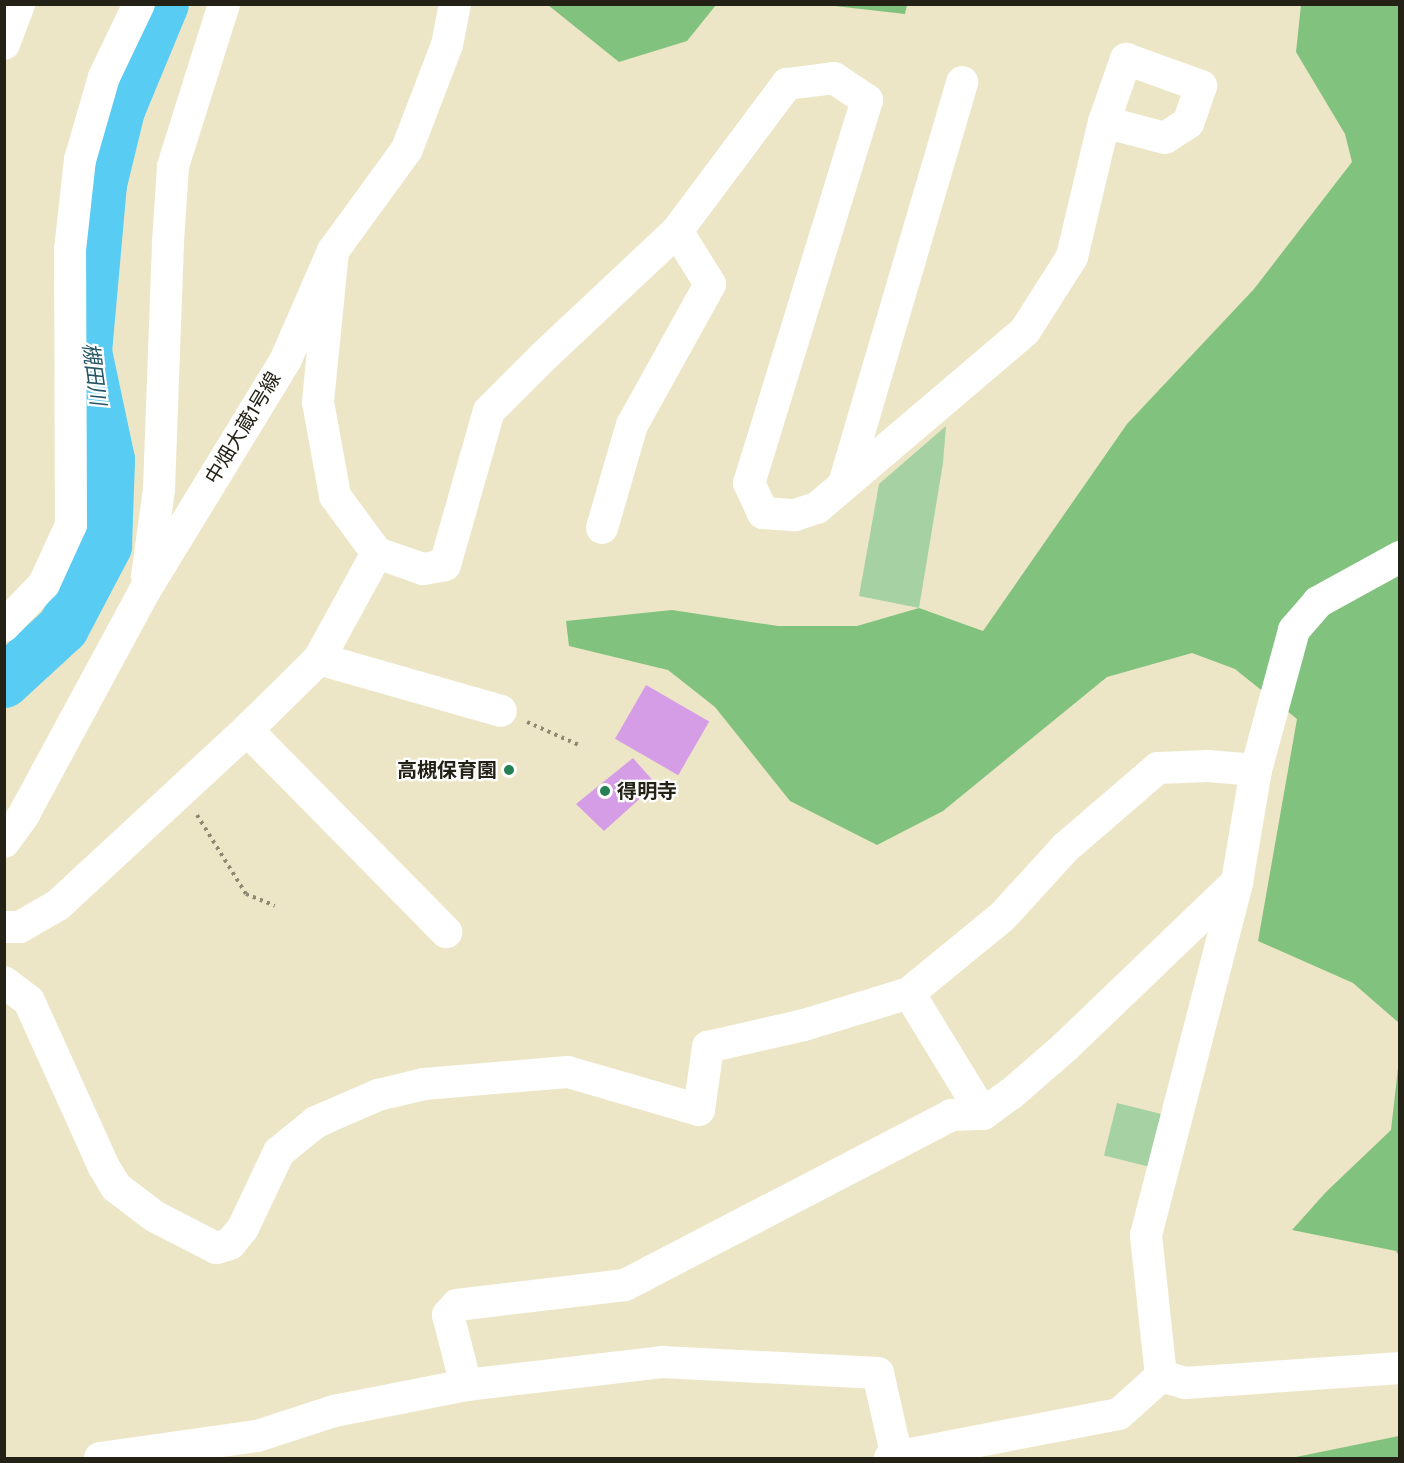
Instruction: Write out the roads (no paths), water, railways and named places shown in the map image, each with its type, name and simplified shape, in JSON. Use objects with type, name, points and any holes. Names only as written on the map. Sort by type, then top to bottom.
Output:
[{"type":"street","points":[[4,44],[19,4]]},
{"type":"street","points":[[4,626],[44,584],[70,525],[70,250],[81,160],[104,77],[139,4]]},
{"type":"street","points":[[144,592],[159,489],[173,166],[224,4]]},
{"type":"street","name":"中畑大蔵1号線","points":[[4,842],[24,814],[144,592],[286,358],[333,251],[407,149],[447,45],[455,4]]},
{"type":"street","points":[[333,251],[318,402],[335,496],[377,553],[423,569],[445,565],[489,411],[677,231],[787,84],[834,78],[867,100],[749,483],[763,513],[795,515],[817,508],[1025,331],[1072,257],[1104,122]]},
{"type":"street","points":[[844,484],[962,82]]},
{"type":"street","points":[[602,528],[632,425],[710,284],[677,231]]},
{"type":"street","points":[[4,927],[20,927],[58,905],[247,730],[319,659],[377,553]]},
{"type":"street","points":[[1161,1376],[1146,1235],[1237,882],[1256,770],[1294,630],[1318,602],[1400,557]]},
{"type":"street","points":[[319,659],[501,711]]},
{"type":"street","points":[[247,730],[446,932]]},
{"type":"street","points":[[4,982],[29,1001],[104,1167],[116,1187],[154,1216],[216,1248],[230,1244],[243,1228],[279,1152],[316,1122],[378,1095],[424,1084],[568,1072],[699,1110],[708,1047],[804,1025],[909,993],[1002,917],[1066,847],[1158,768],[1208,766],[1256,770]]},
{"type":"street","points":[[466,1386],[448,1316],[457,1305],[625,1285],[951,1115],[983,1114],[1011,1094],[1065,1047],[1237,882]]},
{"type":"street","points":[[909,993],[983,1114]]},
{"type":"street","points":[[100,1458],[257,1436],[334,1411],[466,1386],[663,1362],[878,1373],[894,1458],[1119,1414],[1161,1376]]},
{"type":"street","points":[[1161,1376],[1185,1383],[1400,1368]]},
{"type":"waterway","name":"槻田川","points":[[4,682],[63,628],[106,546],[109,460],[86,352],[101,184],[119,110],[163,4]]},
{"type":"place","name":"高槻保育園","points":[[509,770]]},
{"type":"place","name":"得明寺","points":[[605,791]]}]
